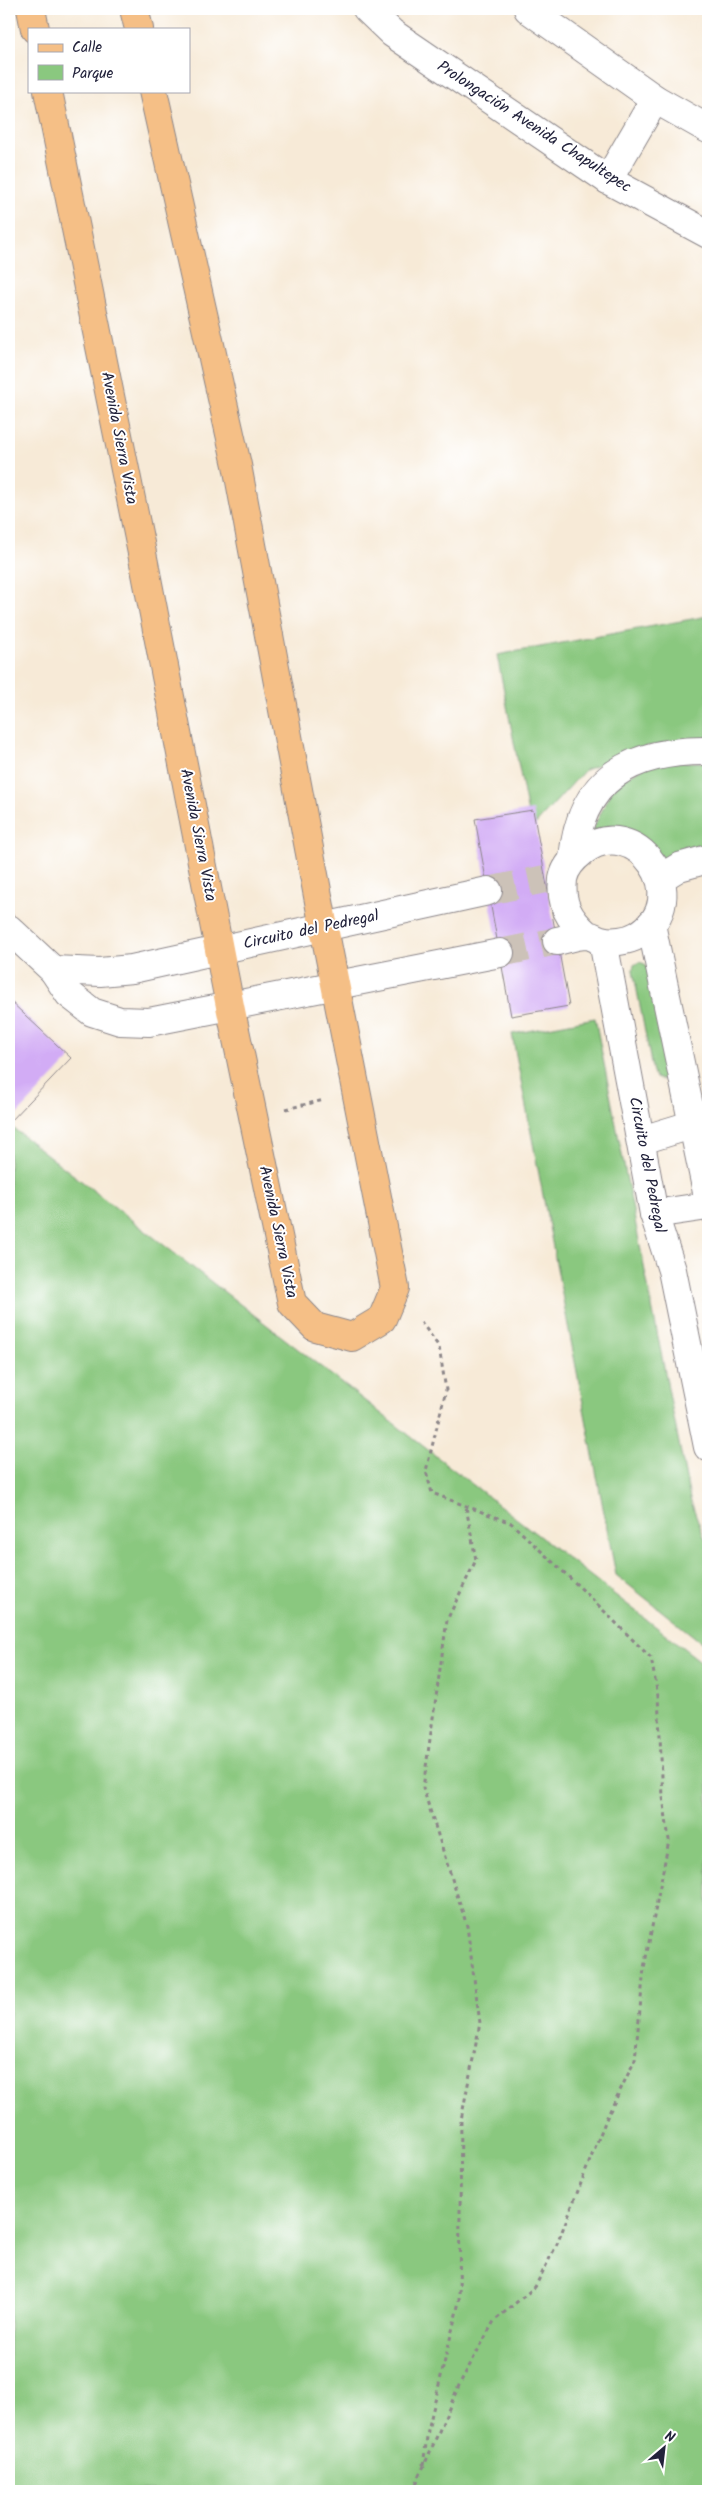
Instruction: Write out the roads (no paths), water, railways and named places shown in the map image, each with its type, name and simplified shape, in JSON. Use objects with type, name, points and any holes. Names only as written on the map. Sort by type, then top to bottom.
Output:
[{"type":"main road","points":[[31,9],[35,28]]},
{"type":"main road","points":[[134,9],[138,28]]},
{"type":"main road","name":"Avenida Sierra Vista","points":[[48,92],[221,950],[230,1006],[292,1303],[315,1328],[352,1337],[382,1319],[395,1288],[336,984]]},
{"type":"main road","points":[[153,92],[237,465],[336,984]]},
{"type":"street","name":"Prolongación Avenida Chapultepec","points":[[368,9],[392,33],[608,180],[708,234]]},
{"type":"street","points":[[528,9],[654,99],[708,129]]},
{"type":"street","points":[[608,180],[654,99]]},
{"type":"street","points":[[595,938],[574,924],[565,909],[561,871],[575,840],[581,817],[593,794],[610,778],[632,763],[653,755],[686,751],[708,751]]},
{"type":"street","points":[[557,940],[595,938],[621,941],[637,935],[651,924],[659,910],[663,894],[661,878],[652,862],[639,849],[622,842],[604,842],[587,848],[561,871]]},
{"type":"street","points":[[661,878],[680,867],[708,859]]},
{"type":"street","name":"Circuito del Pedregal","points":[[53,970],[100,972],[132,968],[488,891]]},
{"type":"street","points":[[651,924],[700,1130],[708,1197]]},
{"type":"street","points":[[9,929],[53,970],[69,994],[92,1012],[120,1021],[149,1022],[500,953]]},
{"type":"street","name":"Circuito del Pedregal","points":[[595,938],[642,1140],[654,1214],[672,1270],[708,1447]]},
{"type":"street","points":[[642,1140],[700,1130]]},
{"type":"street","points":[[654,1214],[708,1206]]},
{"type":"tunnel","points":[[488,891],[545,879]]},
{"type":"tunnel","points":[[500,953],[557,941]]}]
